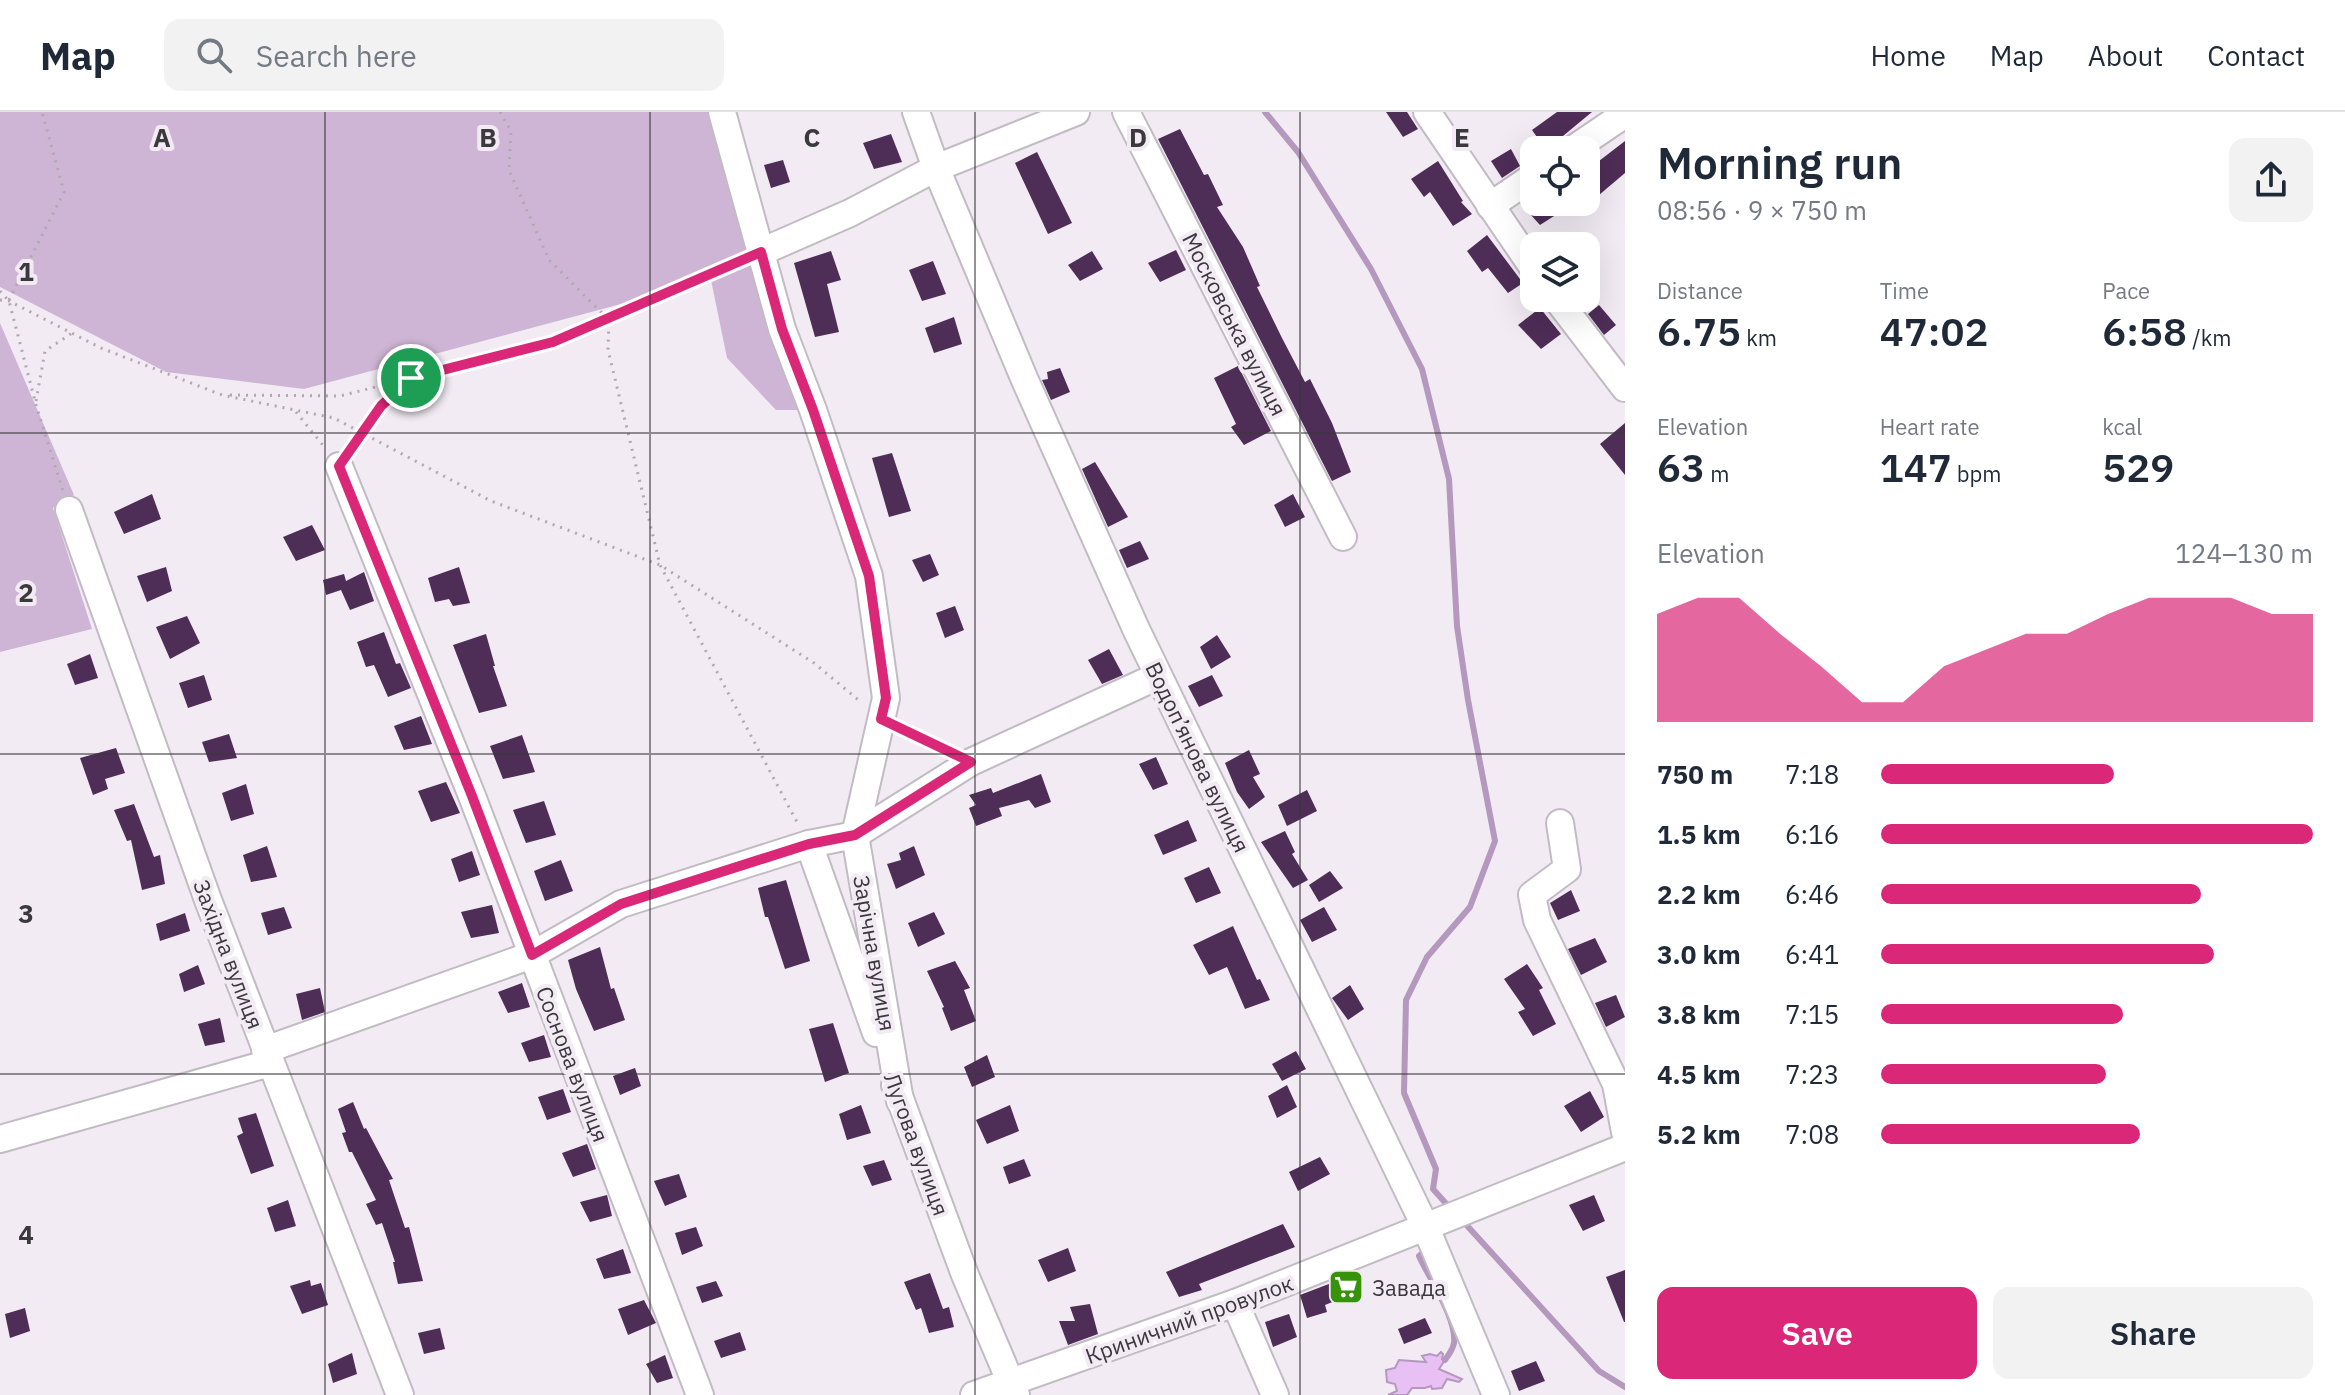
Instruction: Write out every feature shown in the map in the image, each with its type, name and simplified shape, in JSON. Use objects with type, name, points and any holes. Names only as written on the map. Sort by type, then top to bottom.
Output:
[{"type":"street","name":"Зарічна вулиця","points":[[722,112],[782,329],[869,576],[886,698],[855,835],[900,1101]]},
{"type":"street","name":"Водоп’янова вулиця","points":[[916,112],[936,168],[1024,378],[1158,676],[1447,1220],[1496,1395]]},
{"type":"street","points":[[761,252],[850,213],[936,168],[1076,112]]},
{"type":"street","name":"Московська вулиця","points":[[1126,112],[1343,537]]},
{"type":"street","points":[[1427,112],[1520,249]]},
{"type":"street","points":[[1593,136],[1625,114]]},
{"type":"street","points":[[1490,206],[1520,186]]},
{"type":"street","points":[[1567,312],[1625,388]]},
{"type":"street","name":"Соснова вулиця","points":[[339,466],[466,782],[700,1395]]},
{"type":"street","name":"Західна вулиця","points":[[69,510],[208,900],[400,1395]]},
{"type":"street","points":[[0,1139],[268,1057],[532,955],[621,904],[809,844],[855,835],[971,762],[1158,676]]},
{"type":"street","points":[[1560,823],[1567,869],[1532,895],[1537,920],[1616,1084],[1625,1132]]},
{"type":"street","name":"Лугова вулиця","points":[[809,844],[965,1275],[1014,1389]]},
{"type":"street","name":"Криничний провулок","points":[[974,1395],[1014,1389],[1625,1147]]},
{"type":"street","points":[[1235,1303],[1275,1395]]},
{"type":"path","points":[[9,301],[64,192],[42,112]]},
{"type":"path","points":[[500,112],[511,131],[509,170],[549,260],[609,320],[608,350],[660,565],[809,844]]},
{"type":"path","points":[[222,395],[340,396],[553,342],[761,252]]},
{"type":"path","points":[[0,291],[9,301],[36,405],[69,510]]},
{"type":"path","points":[[0,300],[9,301],[101,348],[222,395],[334,418],[491,501],[660,565],[814,663],[881,719],[971,762]]},
{"type":"path","points":[[36,405],[45,351],[72,333]]},
{"type":"path","points":[[294,410],[339,466],[381,406],[411,378]]},
{"type":"shaded area","points":[[0,112],[722,112],[813,410],[776,410],[727,358],[711,280],[304,389],[166,372],[0,287]]},
{"type":"shaded area","points":[[0,323],[74,495],[53,508],[92,629],[0,652]]},
{"type":"shaded area","points":[[1441,1352],[1445,1360],[1439,1369],[1462,1379],[1459,1382],[1447,1379],[1442,1388],[1412,1388],[1407,1395],[1388,1395],[1397,1391],[1395,1384],[1387,1382],[1386,1370],[1395,1368],[1399,1360],[1426,1362],[1422,1356],[1437,1356]]},
{"type":"building","points":[[1386,112],[1407,112],[1418,129],[1403,137]]},
{"type":"building","points":[[1557,112],[1592,112],[1563,136],[1536,136],[1532,130]]},
{"type":"building","points":[[1180,129],[1204,175],[1208,174],[1223,205],[1217,207],[1243,247],[1260,286],[1257,287],[1282,338],[1305,382],[1310,379],[1332,423],[1351,472],[1332,481],[1158,139]]},
{"type":"building","points":[[891,134],[902,162],[874,169],[863,143]]},
{"type":"building","points":[[1625,141],[1625,173],[1600,194],[1600,160]]},
{"type":"building","points":[[1511,149],[1520,166],[1502,178],[1491,161]]},
{"type":"building","points":[[1037,152],[1072,223],[1048,234],[1015,163]]},
{"type":"building","points":[[783,160],[790,182],[771,188],[764,165]]},
{"type":"building","points":[[1438,161],[1461,202],[1472,214],[1453,226],[1430,192],[1424,197],[1411,179]]},
{"type":"building","points":[[1532,216],[1554,216],[1540,225]]},
{"type":"building","points":[[1487,235],[1520,279],[1520,285],[1508,293],[1488,268],[1482,272],[1467,251]]},
{"type":"building","points":[[1176,250],[1186,270],[1160,282],[1148,263]]},
{"type":"building","points":[[831,251],[841,280],[827,284],[839,332],[815,337],[794,263]]},
{"type":"building","points":[[1092,251],[1103,269],[1080,281],[1068,265]]},
{"type":"building","points":[[933,261],[946,294],[922,301],[909,270]]},
{"type":"building","points":[[1600,306],[1616,325],[1604,335],[1588,314],[1600,312]]},
{"type":"building","points":[[1535,312],[1543,312],[1561,334],[1541,349],[1518,325]]},
{"type":"building","points":[[954,317],[962,344],[934,353],[925,328]]},
{"type":"building","points":[[1238,366],[1271,431],[1244,445],[1231,427],[1236,424],[1214,378]]},
{"type":"building","points":[[1060,368],[1070,392],[1051,400],[1042,380],[1048,379],[1047,372]]},
{"type":"building","points":[[1625,423],[1625,475],[1600,444]]},
{"type":"building","points":[[892,453],[911,511],[889,517],[872,458]]},
{"type":"building","points":[[1095,462],[1128,517],[1108,527],[1082,469]]},
{"type":"building","points":[[152,494],[161,519],[124,534],[114,512]]},
{"type":"building","points":[[1293,494],[1305,517],[1285,527],[1274,505]]},
{"type":"building","points":[[312,525],[325,550],[296,561],[283,537]]},
{"type":"building","points":[[1140,541],[1149,559],[1127,568],[1119,550]]},
{"type":"building","points":[[930,554],[939,575],[923,582],[912,560]]},
{"type":"building","points":[[166,567],[172,591],[147,602],[137,576]]},
{"type":"building","points":[[459,567],[470,603],[453,606],[449,599],[435,602],[428,578]]},
{"type":"building","points":[[364,572],[374,601],[350,610],[341,590],[326,595],[323,580],[344,574],[346,581]]},
{"type":"building","points":[[955,606],[964,630],[945,638],[936,613]]},
{"type":"building","points":[[187,616],[200,643],[170,659],[156,627]]},
{"type":"building","points":[[384,632],[396,664],[400,663],[411,688],[388,697],[374,665],[366,667],[357,642]]},
{"type":"building","points":[[486,634],[507,706],[479,713],[453,645]]},
{"type":"building","points":[[1217,635],[1231,657],[1211,669],[1200,647]]},
{"type":"building","points":[[1109,649],[1123,675],[1102,684],[1088,660]]},
{"type":"building","points":[[90,654],[98,678],[75,685],[67,664]]},
{"type":"building","points":[[204,675],[212,700],[188,708],[179,683]]},
{"type":"building","points":[[1212,675],[1223,696],[1199,707],[1188,686]]},
{"type":"building","points":[[421,716],[432,744],[404,750],[394,726]]},
{"type":"building","points":[[229,734],[237,758],[209,762],[202,742]]},
{"type":"building","points":[[522,735],[535,772],[503,779],[490,746]]},
{"type":"building","points":[[116,748],[125,773],[105,779],[108,789],[93,795],[80,758]]},
{"type":"building","points":[[1249,750],[1260,774],[1253,777],[1265,797],[1249,809],[1237,792],[1225,763]]},
{"type":"building","points":[[1156,757],[1168,784],[1153,790],[1139,764]]},
{"type":"building","points":[[1041,774],[1051,802],[1035,808],[1029,800],[999,808],[1002,816],[976,826],[969,808],[976,805],[969,795],[991,788],[993,793]]},
{"type":"building","points":[[446,782],[460,813],[431,822],[418,791]]},
{"type":"building","points":[[246,784],[254,814],[231,821],[222,793]]},
{"type":"building","points":[[1307,790],[1317,811],[1287,826],[1278,805]]},
{"type":"building","points":[[544,801],[556,835],[526,843],[513,810]]},
{"type":"building","points":[[134,804],[154,857],[160,855],[165,884],[142,890],[131,840],[127,841],[114,810]]},
{"type":"building","points":[[1188,820],[1197,841],[1163,855],[1154,835]]},
{"type":"building","points":[[1285,831],[1295,852],[1292,854],[1308,880],[1293,888],[1261,842]]},
{"type":"building","points":[[267,846],[277,877],[251,882],[243,855]]},
{"type":"building","points":[[914,846],[925,875],[896,889],[887,864],[901,860],[899,853]]},
{"type":"building","points":[[472,851],[480,875],[459,882],[451,859]]},
{"type":"building","points":[[561,860],[573,891],[545,901],[534,871]]},
{"type":"building","points":[[1209,867],[1221,893],[1196,903],[1184,878]]},
{"type":"building","points":[[1330,871],[1343,888],[1319,902],[1309,885]]},
{"type":"building","points":[[786,880],[810,961],[785,969],[768,917],[765,917],[758,888]]},
{"type":"building","points":[[1571,890],[1580,911],[1558,920],[1550,903]]},
{"type":"building","points":[[492,905],[499,933],[471,938],[461,912]]},
{"type":"building","points":[[284,907],[292,928],[268,935],[261,913]]},
{"type":"building","points":[[1324,907],[1337,930],[1312,942],[1300,920]]},
{"type":"building","points":[[934,912],[945,934],[918,947],[908,923]]},
{"type":"building","points":[[185,913],[190,931],[160,941],[156,924]]},
{"type":"building","points":[[1233,926],[1257,980],[1260,979],[1270,1000],[1245,1009],[1227,967],[1209,975],[1193,945]]},
{"type":"building","points":[[1595,938],[1607,962],[1581,975],[1568,949]]},
{"type":"building","points":[[600,947],[611,989],[614,988],[625,1020],[594,1031],[576,989],[568,960]]},
{"type":"building","points":[[955,961],[970,988],[964,990],[976,1021],[951,1031],[944,1007],[927,971]]},
{"type":"building","points":[[1527,964],[1543,988],[1539,990],[1556,1024],[1533,1036],[1518,1012],[1525,1009],[1504,979]]},
{"type":"building","points":[[198,965],[205,984],[184,992],[179,974]]},
{"type":"building","points":[[522,983],[530,1007],[508,1013],[498,992]]},
{"type":"building","points":[[1350,985],[1364,1009],[1348,1020],[1332,998]]},
{"type":"building","points":[[320,988],[325,1012],[302,1020],[296,994]]},
{"type":"building","points":[[1616,995],[1625,1017],[1606,1027],[1595,1003]]},
{"type":"building","points":[[220,1018],[225,1042],[205,1046],[198,1024]]},
{"type":"building","points":[[833,1023],[849,1073],[825,1082],[809,1029]]},
{"type":"building","points":[[544,1035],[551,1057],[529,1062],[521,1043]]},
{"type":"building","points":[[1296,1051],[1306,1069],[1282,1081],[1272,1064]]},
{"type":"building","points":[[987,1055],[995,1077],[972,1087],[964,1067]]},
{"type":"building","points":[[635,1068],[641,1086],[620,1095],[613,1076]]},
{"type":"building","points":[[1287,1085],[1297,1107],[1277,1118],[1268,1096]]},
{"type":"building","points":[[563,1089],[571,1112],[547,1120],[538,1097]]},
{"type":"building","points":[[1590,1091],[1604,1117],[1581,1132],[1564,1106]]},
{"type":"building","points":[[353,1102],[364,1129],[393,1179],[389,1180],[405,1228],[409,1227],[423,1281],[398,1284],[395,1262],[382,1223],[376,1225],[366,1204],[376,1200],[352,1152],[349,1152],[338,1109]]},
{"type":"building","points":[[861,1105],[871,1133],[847,1140],[839,1114]]},
{"type":"building","points":[[1010,1105],[1019,1131],[987,1144],[976,1120]]},
{"type":"building","points":[[256,1113],[274,1166],[251,1174],[237,1136],[243,1133],[238,1118]]},
{"type":"building","points":[[587,1144],[596,1169],[573,1177],[562,1153]]},
{"type":"building","points":[[1320,1157],[1330,1174],[1298,1191],[1289,1172]]},
{"type":"building","points":[[1024,1159],[1031,1176],[1009,1184],[1003,1167]]},
{"type":"building","points":[[884,1160],[892,1180],[872,1186],[863,1166]]},
{"type":"building","points":[[679,1174],[687,1197],[665,1206],[654,1181]]},
{"type":"building","points":[[607,1195],[612,1216],[590,1222],[580,1202]]},
{"type":"building","points":[[1594,1195],[1605,1221],[1583,1231],[1569,1205]]},
{"type":"building","points":[[288,1200],[296,1226],[275,1232],[267,1208]]},
{"type":"building","points":[[1283,1224],[1295,1247],[1199,1284],[1202,1290],[1179,1297],[1166,1272]]},
{"type":"building","points":[[696,1227],[703,1246],[682,1255],[675,1233]]},
{"type":"building","points":[[1068,1248],[1076,1271],[1048,1282],[1038,1260]]},
{"type":"building","points":[[623,1249],[631,1273],[604,1279],[596,1259]]},
{"type":"building","points":[[1625,1270],[1625,1322],[1624,1322],[1606,1277]]},
{"type":"building","points":[[930,1273],[943,1309],[949,1307],[954,1327],[929,1333],[921,1308],[916,1310],[904,1282]]},
{"type":"building","points":[[1355,1274],[1362,1290],[1325,1305],[1327,1312],[1307,1318],[1300,1295]]},
{"type":"building","points":[[310,1280],[311,1286],[321,1283],[328,1305],[302,1314],[290,1286]]},
{"type":"building","points":[[716,1281],[723,1296],[702,1303],[696,1287]]},
{"type":"building","points":[[644,1300],[656,1323],[628,1335],[618,1309]]},
{"type":"building","points":[[1090,1304],[1098,1334],[1068,1345],[1059,1321],[1075,1321],[1070,1307]]},
{"type":"building","points":[[25,1308],[30,1331],[10,1338],[5,1314]]},
{"type":"building","points":[[1289,1314],[1297,1337],[1273,1347],[1265,1322]]},
{"type":"building","points":[[1425,1318],[1432,1333],[1404,1344],[1398,1329]]},
{"type":"building","points":[[440,1328],[445,1349],[424,1354],[418,1333]]},
{"type":"building","points":[[740,1332],[746,1350],[721,1358],[714,1341]]},
{"type":"building","points":[[352,1353],[357,1374],[333,1383],[328,1364]]},
{"type":"building","points":[[665,1355],[673,1378],[657,1383],[646,1364]]},
{"type":"building","points":[[1536,1361],[1545,1381],[1519,1391],[1511,1371]]},
{"type":"waterway","points":[[1265,112],[1298,152],[1371,269],[1422,369],[1449,479],[1457,626],[1495,841],[1470,907],[1427,957],[1406,1000],[1404,1093],[1436,1169],[1433,1189],[1450,1208]]},
{"type":"waterway","points":[[1461,1219],[1599,1371],[1625,1387]]},
{"type":"waterway","points":[[1427,1249],[1419,1256],[1447,1311],[1454,1333],[1453,1345],[1445,1360]]},
{"type":"place","name":"Завада","points":[[1346,1287]]},
{"type":"route","points":[[761,252],[782,329],[869,576],[886,698],[881,719],[971,762],[855,835],[809,844],[621,904],[532,955],[472,796],[339,466],[381,406],[411,378],[553,342],[761,252]]}]
